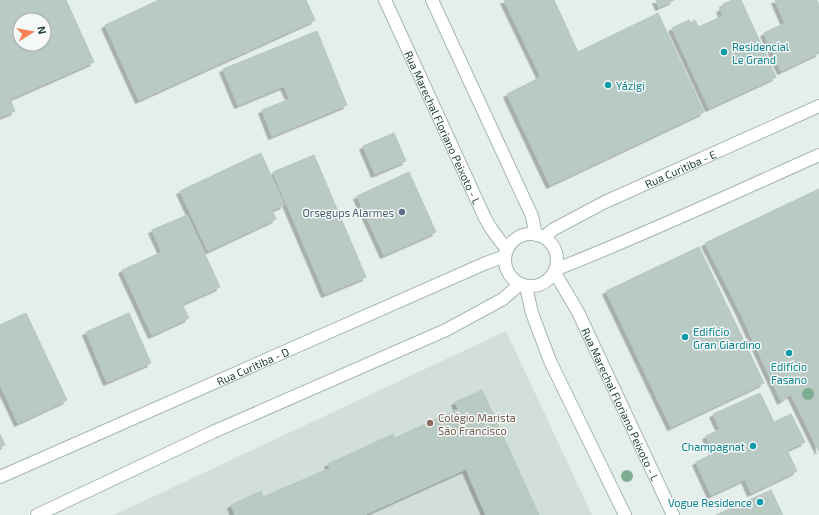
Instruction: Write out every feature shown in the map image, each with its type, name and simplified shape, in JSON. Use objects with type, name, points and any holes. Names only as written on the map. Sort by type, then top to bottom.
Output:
[{"type":"street","name":"Rua Marechal Floriano Peixoto - L","points":[[385,0],[485,218],[506,253]]},
{"type":"street","points":[[432,0],[540,236]]},
{"type":"street","name":"Rua Curitiba - E","points":[[540,236],[605,202],[819,106]]},
{"type":"street","points":[[556,271],[819,155]]},
{"type":"street","points":[[531,234],[540,236],[550,242],[556,252],[558,263],[556,271],[547,282],[537,286],[523,286],[516,282],[508,274],[504,264],[506,253],[511,243],[520,236],[531,234]]},
{"type":"street","name":"Rua Curitiba - D","points":[[0,477],[506,253]]},
{"type":"street","name":"Rua Marechal Floriano Peixoto - L","points":[[556,271],[578,312],[672,515]]},
{"type":"street","points":[[37,515],[213,432],[446,330],[503,299],[523,286]]},
{"type":"street","points":[[523,286],[550,361],[625,515]]},
{"type":"shaded area","name":"Colégio Marista São Francisco","points":[[506,331],[592,515],[114,515]]},
{"type":"building","points":[[0,0],[66,0],[94,62],[10,99],[15,111],[0,117]]},
{"type":"building","points":[[159,0],[306,0],[315,20],[139,100],[105,25]]},
{"type":"building","name":"Yázigi","points":[[504,0],[554,0],[578,52],[658,13],[704,112],[550,185],[507,94],[541,77]]},
{"type":"building","points":[[656,0],[674,0],[659,7]]},
{"type":"building","name":"Residencial Le Grand","points":[[733,0],[741,0],[776,77],[709,108],[672,28],[689,20],[690,23],[695,20],[698,27],[723,16],[720,9],[724,7],[723,4]]},
{"type":"building","points":[[775,0],[817,0],[819,5],[819,53],[781,71],[764,33],[785,23]]},
{"type":"building","points":[[317,31],[347,105],[272,136],[262,110],[290,99],[284,86],[238,105],[223,69]]},
{"type":"building","points":[[394,133],[406,161],[375,174],[363,146]]},
{"type":"building","points":[[261,153],[284,205],[272,210],[276,219],[208,251],[180,191]]},
{"type":"building","points":[[314,155],[366,277],[325,294],[273,172]]},
{"type":"building","points":[[409,172],[436,232],[384,255],[357,196]]},
{"type":"building","name":"Edifício Fasano","points":[[819,189],[819,451],[791,394],[781,401],[740,312],[705,243]]},
{"type":"building","points":[[187,215],[220,287],[182,304],[189,318],[152,335],[122,270],[162,252],[152,230]]},
{"type":"building","name":"Edifício Gran Giardino","points":[[699,247],[764,383],[671,427],[606,291]]},
{"type":"building","points":[[26,313],[67,400],[18,423],[0,384],[0,325]]},
{"type":"building","points":[[129,313],[151,363],[107,382],[86,332]]},
{"type":"building","points":[[482,390],[539,515],[486,515],[466,469],[364,515],[235,515],[231,505],[261,491],[263,497],[330,468],[349,509],[414,481],[395,438],[458,409],[455,402]]},
{"type":"building","name":"Champagnat","points":[[760,393],[774,422],[791,414],[805,442],[787,450],[797,471],[751,493],[745,479],[711,495],[696,462],[714,453],[706,436],[720,429],[713,414]]},
{"type":"building","points":[[0,434],[5,445],[0,447]]},
{"type":"building","points":[[393,434],[414,481],[349,509],[328,464]]},
{"type":"building","name":"Vogue Residence","points":[[771,490],[783,515],[716,515]]},
{"type":"place","name":"Residencial Le Grand","points":[[724,52]]},
{"type":"place","name":"Yázigi","points":[[608,85]]},
{"type":"place","name":"Orsegups Alarmes","points":[[402,212]]},
{"type":"place","name":"Edifício Gran Giardino","points":[[685,337]]},
{"type":"place","name":"Edifício Fasano","points":[[789,353]]},
{"type":"place","name":"Colégio Marista São Francisco","points":[[430,423]]},
{"type":"place","name":"Champagnat","points":[[753,446]]},
{"type":"place","name":"Vogue Residence","points":[[760,502]]}]
